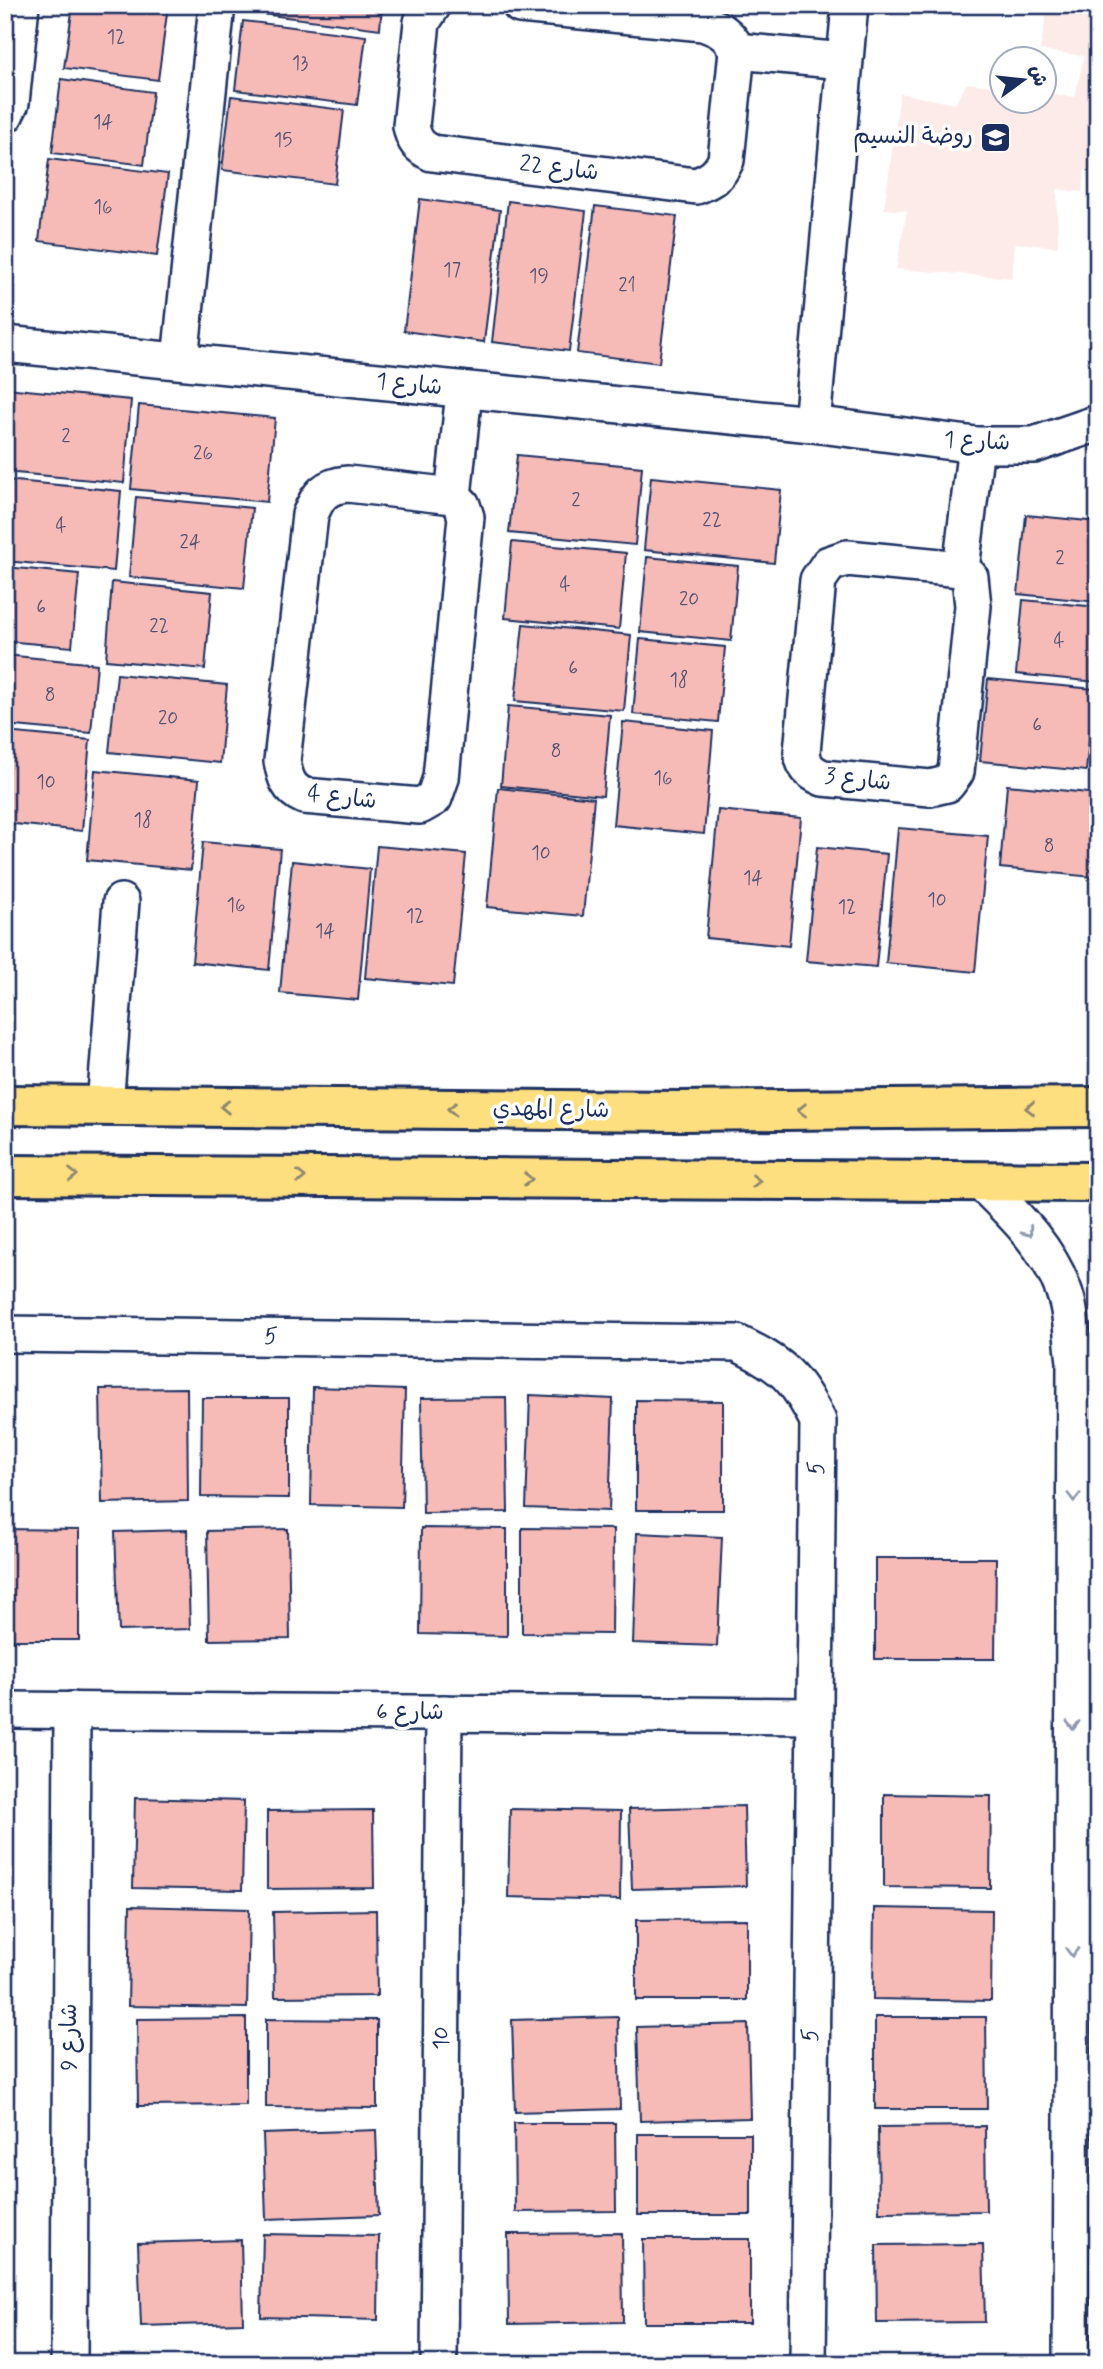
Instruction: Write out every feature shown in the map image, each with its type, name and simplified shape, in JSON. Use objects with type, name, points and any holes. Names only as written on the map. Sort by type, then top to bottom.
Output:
[{"type":"main road","name":"شارع المهدي","points":[[5,1105],[666,1111],[1098,1107]]},
{"type":"main road","points":[[5,1175],[1098,1182]]},
{"type":"street","points":[[5,115],[11,103],[21,5]]},
{"type":"street","points":[[180,360],[217,5]]},
{"type":"street","name":"شارع 22","points":[[433,5],[422,22],[411,126],[417,144],[432,153],[696,186],[721,172],[726,160],[737,51]]},
{"type":"street","points":[[520,5],[703,23],[720,29],[732,39],[737,51],[844,61]]},
{"type":"street","points":[[812,424],[850,5]]},
{"type":"street","name":"شارع 1","points":[[5,344],[812,424],[976,445],[1034,445],[1098,423]]},
{"type":"street","name":"شارع 4","points":[[453,496],[464,391]]},
{"type":"street","name":"شارع 3","points":[[961,569],[976,445]]},
{"type":"street","name":"شارع 4","points":[[348,484],[453,496],[462,505],[466,537],[441,778],[434,797],[420,806],[304,796],[295,792],[288,783],[282,761],[310,515],[316,499],[326,489],[348,484]]},
{"type":"street","name":"شارع 3","points":[[847,558],[961,569],[970,577],[974,590],[953,779],[940,787],[930,788],[823,778],[808,771],[802,752],[818,580],[823,570],[829,564],[847,558]]},
{"type":"street","points":[[105,1105],[121,902]]},
{"type":"street","points":[[981,1182],[1017,1217],[1046,1255],[1067,1300],[1086,1446],[1070,2364]]},
{"type":"street","name":"5","points":[[5,1334],[737,1343],[772,1360],[800,1386],[818,1421],[808,2364]]},
{"type":"street","name":"شارع 6","points":[[5,1710],[814,1716]]},
{"type":"street","name":"شارع 9","points":[[69,2364],[72,1710]]},
{"type":"street","name":"10","points":[[439,2364],[444,1713]]},
{"type":"shaded area","name":"روضة النسيم","points":[[1048,5],[1098,5],[1098,172],[1085,170],[1082,192],[1057,189],[1058,247],[1015,243],[1012,278],[896,269],[907,211],[884,209],[900,93],[955,104],[967,83],[988,85],[988,116],[1058,116],[1058,95],[1075,97],[1084,56],[1058,52],[1058,46],[1041,46]]},
{"type":"building","points":[[73,5],[168,6],[158,80],[64,68]]},
{"type":"building","points":[[247,5],[382,5],[380,29],[247,12]]},
{"type":"building","points":[[243,21],[366,36],[357,105],[235,90]]},
{"type":"building","points":[[61,79],[153,92],[144,165],[52,153]]},
{"type":"building","points":[[231,96],[344,110],[335,184],[222,170]]},
{"type":"building","points":[[49,159],[168,174],[157,256],[39,241]]},
{"type":"building","points":[[420,199],[500,210],[484,342],[404,331]]},
{"type":"building","points":[[508,201],[586,211],[569,351],[492,342]]},
{"type":"building","points":[[595,206],[677,216],[659,363],[577,353]]},
{"type":"building","points":[[5,388],[131,400],[124,483],[5,472]]},
{"type":"building","points":[[139,405],[275,418],[267,502],[131,489]]},
{"type":"building","points":[[517,455],[642,467],[635,545],[509,533]]},
{"type":"building","points":[[651,477],[781,490],[774,563],[644,550]]},
{"type":"building","points":[[5,480],[121,491],[114,571],[5,561]]},
{"type":"building","points":[[136,497],[252,508],[244,588],[129,577]]},
{"type":"building","points":[[1026,515],[1098,522],[1098,602],[1018,594]]},
{"type":"building","points":[[512,542],[626,553],[619,629],[505,618]]},
{"type":"building","points":[[647,557],[738,566],[731,641],[640,632]]},
{"type":"building","points":[[5,567],[79,574],[72,647],[5,641]]},
{"type":"building","points":[[112,582],[212,592],[205,669],[106,660]]},
{"type":"building","points":[[1023,600],[1098,607],[1097,682],[1016,674]]},
{"type":"building","points":[[523,624],[631,635],[624,711],[515,701]]},
{"type":"building","points":[[640,639],[725,647],[718,722],[633,714]]},
{"type":"building","points":[[5,655],[97,664],[91,733],[5,725]]},
{"type":"building","points":[[117,674],[227,685],[220,763],[109,752]]},
{"type":"building","points":[[988,679],[1094,689],[1086,771],[980,761]]},
{"type":"building","points":[[508,706],[610,715],[603,796],[501,786]]},
{"type":"building","points":[[623,722],[713,731],[704,834],[613,825]]},
{"type":"building","points":[[5,732],[90,740],[82,831],[5,823]]},
{"type":"building","points":[[95,770],[199,780],[191,870],[87,860]]},
{"type":"building","points":[[1007,785],[1098,794],[1093,877],[1000,868]]},
{"type":"building","points":[[498,788],[594,798],[583,916],[487,907]]},
{"type":"building","points":[[718,810],[801,818],[789,946],[706,938]]},
{"type":"building","points":[[898,828],[988,836],[975,972],[886,963]]},
{"type":"building","points":[[203,842],[280,849],[269,970],[192,962]]},
{"type":"building","points":[[377,846],[466,854],[453,986],[365,978]]},
{"type":"building","points":[[817,847],[887,854],[876,967],[806,961]]},
{"type":"building","points":[[292,861],[370,869],[358,1000],[280,993]]},
{"type":"building","points":[[313,1387],[405,1390],[402,1507],[311,1505]]},
{"type":"building","points":[[187,1388],[188,1501],[102,1503],[100,1389]]},
{"type":"building","points":[[530,1395],[613,1399],[609,1511],[526,1508]]},
{"type":"building","points":[[506,1397],[508,1512],[423,1513],[421,1398]]},
{"type":"building","points":[[202,1398],[289,1398],[289,1498],[201,1497]]},
{"type":"building","points":[[636,1400],[723,1401],[723,1510],[636,1510]]},
{"type":"building","points":[[421,1528],[507,1529],[507,1636],[420,1634]]},
{"type":"building","points":[[522,1528],[613,1529],[612,1634],[522,1633]]},
{"type":"building","points":[[5,1529],[79,1530],[79,1640],[5,1640]]},
{"type":"building","points":[[288,1529],[290,1639],[209,1640],[207,1531]]},
{"type":"building","points":[[187,1530],[190,1629],[119,1631],[115,1532]]},
{"type":"building","points":[[637,1533],[722,1537],[717,1646],[633,1643]]},
{"type":"building","points":[[875,1558],[996,1558],[995,1659],[875,1659]]},
{"type":"building","points":[[884,1794],[991,1796],[990,1888],[884,1887]]},
{"type":"building","points":[[135,1798],[244,1801],[242,1890],[133,1888]]},
{"type":"building","points":[[744,1806],[746,1886],[632,1889],[629,1809]]},
{"type":"building","points":[[510,1809],[621,1811],[620,1900],[508,1897]]},
{"type":"building","points":[[5,1810],[9,1810],[12,1888],[5,1888]]},
{"type":"building","points":[[373,1810],[374,1888],[267,1889],[267,1811]]},
{"type":"building","points":[[130,1906],[249,1909],[247,2008],[128,2006]]},
{"type":"building","points":[[874,1908],[992,1910],[991,2001],[873,1999]]},
{"type":"building","points":[[376,1910],[377,1996],[275,1997],[273,1912]]},
{"type":"building","points":[[747,1919],[747,2000],[636,2000],[636,1920]]},
{"type":"building","points":[[5,1921],[9,1921],[11,2004],[5,2004]]},
{"type":"building","points":[[618,2017],[620,2109],[515,2112],[512,2020]]},
{"type":"building","points":[[875,2017],[986,2017],[987,2109],[875,2109]]},
{"type":"building","points":[[246,2018],[246,2105],[138,2106],[137,2019]]},
{"type":"building","points":[[266,2019],[377,2020],[377,2108],[266,2107]]},
{"type":"building","points":[[748,2024],[750,2118],[640,2121],[637,2027]]},
{"type":"building","points":[[514,2123],[615,2123],[616,2211],[515,2212]]},
{"type":"building","points":[[985,2126],[986,2211],[879,2212],[878,2127]]},
{"type":"building","points":[[376,2130],[379,2215],[266,2219],[263,2134]]},
{"type":"building","points":[[638,2134],[751,2134],[751,2215],[638,2215]]},
{"type":"building","points":[[622,2233],[623,2322],[509,2324],[508,2234]]},
{"type":"building","points":[[263,2234],[379,2236],[378,2320],[261,2317]]},
{"type":"building","points":[[643,2239],[750,2239],[750,2323],[644,2323]]},
{"type":"building","points":[[241,2240],[243,2323],[141,2326],[138,2243]]},
{"type":"building","points":[[5,2241],[8,2241],[8,2327],[5,2327]]},
{"type":"building","points":[[983,2244],[985,2322],[877,2323],[876,2245]]},
{"type":"place","name":"روضة النسيم","points":[[996,137]]}]
